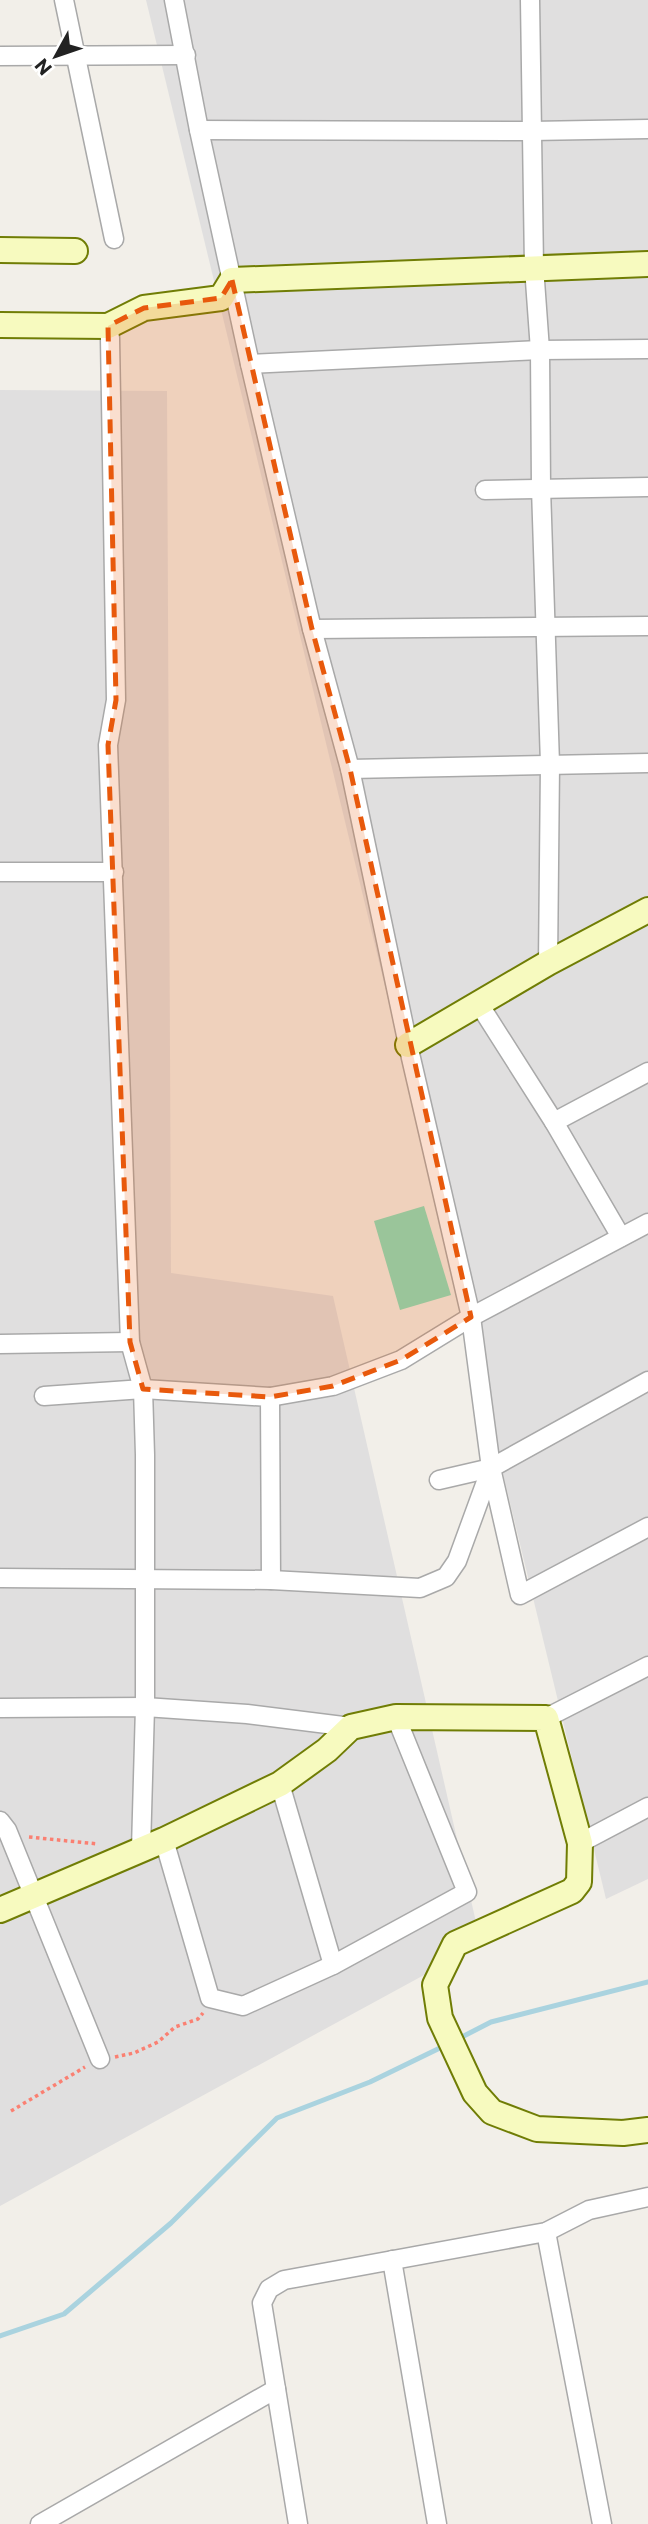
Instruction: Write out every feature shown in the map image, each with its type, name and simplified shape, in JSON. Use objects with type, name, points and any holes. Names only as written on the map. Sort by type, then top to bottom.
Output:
[{"type":"street","points":[[64,0],[114,239]]},
{"type":"street","points":[[174,0],[250,364],[312,629],[351,769],[408,1045],[471,1317],[491,1468],[520,1595],[648,1527]]},
{"type":"street","points":[[530,0],[534,267],[540,350],[544,628],[550,764],[548,963]]},
{"type":"street","points":[[0,56],[186,55]]},
{"type":"street","points":[[199,130],[648,129]]},
{"type":"street","points":[[0,250],[75,251]]},
{"type":"street","points":[[232,280],[648,264]]},
{"type":"street","points":[[0,325],[108,326],[144,308],[221,298],[232,280]]},
{"type":"street","points":[[108,326],[116,700],[108,745],[130,1342],[143,1389],[146,1580],[141,1849]]},
{"type":"street","points":[[250,364],[540,350],[648,349]]},
{"type":"street","points":[[485,490],[648,487]]},
{"type":"street","points":[[312,629],[648,626]]},
{"type":"street","points":[[351,769],[648,763]]},
{"type":"street","points":[[0,872],[114,872]]},
{"type":"street","points":[[408,1045],[548,963],[648,910]]},
{"type":"street","points":[[479,1004],[554,1122],[621,1237]]},
{"type":"street","points":[[554,1122],[648,1072]]},
{"type":"street","points":[[44,1396],[143,1389],[270,1397],[332,1386],[401,1360],[471,1317],[648,1223]]},
{"type":"street","points":[[0,1344],[130,1342]]},
{"type":"street","points":[[439,1480],[491,1468],[648,1381]]},
{"type":"street","points":[[270,1397],[271,1580]]},
{"type":"street","points":[[0,1578],[271,1580],[420,1588],[446,1577],[457,1562],[491,1468]]},
{"type":"street","points":[[0,1708],[145,1707],[247,1714],[351,1727],[396,1717],[545,1718],[648,1666]]},
{"type":"street","points":[[164,1840],[210,1998],[243,2006],[333,1965],[467,1892],[396,1717]]},
{"type":"street","points":[[545,1718],[580,1843],[579,1882],[572,1891],[454,1944],[435,1985],[440,2018],[475,2092],[492,2112],[537,2129],[623,2133],[648,2130]]},
{"type":"street","points":[[0,1910],[164,1840],[280,1784],[327,1750],[351,1727]]},
{"type":"street","points":[[280,1784],[333,1965]]},
{"type":"street","points":[[580,1843],[648,1807]]},
{"type":"street","points":[[5,1829],[35,1895],[100,2059]]},
{"type":"street","points":[[298,2524],[262,2303],[269,2289],[284,2280],[546,2232],[589,2210],[648,2197]]},
{"type":"street","points":[[546,2232],[602,2524]]},
{"type":"street","points":[[391,2260],[437,2524]]},
{"type":"street","points":[[40,2524],[276,2389]]},
{"type":"path","points":[[5,1829],[101,1844]]},
{"type":"highlighted area","points":[[232,280],[312,629],[350,769],[471,1317],[401,1360],[333,1386],[270,1397],[143,1389],[130,1342],[108,745],[116,700],[108,326],[144,308],[221,298]]},
{"type":"shaded area","points":[[146,0],[648,0],[648,1879],[606,1899]]},
{"type":"shaded area","points":[[0,390],[167,391],[171,1273],[333,1296],[481,1944],[0,2206]]},
{"type":"green space","points":[[424,1206],[451,1295],[400,1310],[374,1221]]},
{"type":"waterway","points":[[456,2040],[491,2022],[648,1982]]},
{"type":"waterway","points":[[0,2336],[64,2314],[171,2223],[277,2118],[370,2082],[444,2046]]}]
